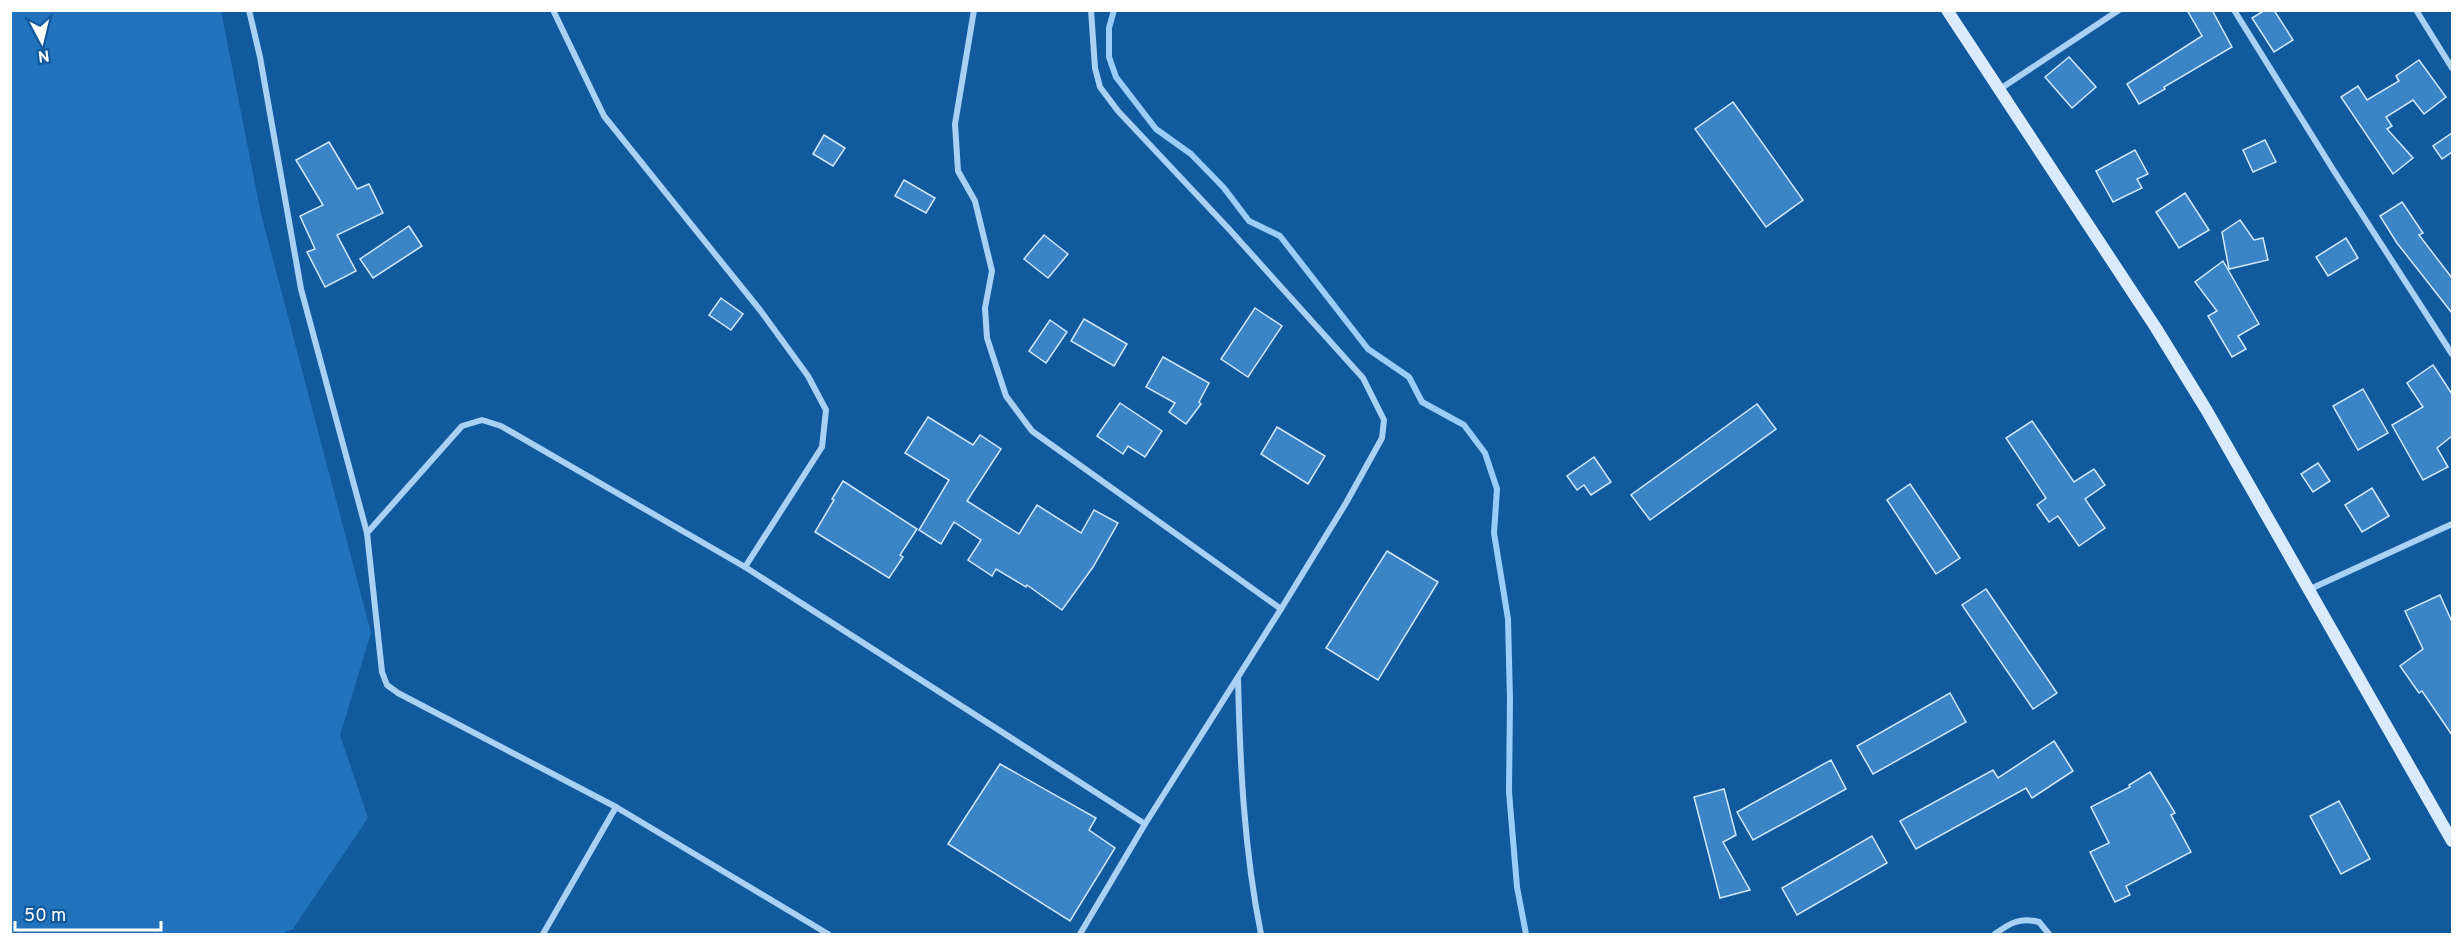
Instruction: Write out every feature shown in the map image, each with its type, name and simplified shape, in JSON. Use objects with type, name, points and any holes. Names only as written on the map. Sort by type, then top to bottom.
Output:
[{"type":"main road","points":[[1947,10],[2156,328],[2207,411],[2307,590],[2452,840]]},
{"type":"street","points":[[249,10],[260,57],[301,289],[367,533],[382,672],[387,685],[616,807],[828,934]]},
{"type":"street","points":[[554,10],[604,117],[760,310],[808,376],[826,410],[822,447],[745,567]]},
{"type":"street","points":[[974,10],[955,124],[958,171],[975,201],[988,247],[992,271],[985,308],[987,338],[1006,396],[1032,431],[1281,609]]},
{"type":"street","points":[[1080,934],[1145,824],[1281,609],[1382,438],[1384,420],[1357,370],[1118,111],[1100,87],[1095,68],[1092,10]]},
{"type":"street","points":[[2000,89],[2119,10]]},
{"type":"street","points":[[2235,10],[2334,171],[2452,354]]},
{"type":"street","points":[[2416,10],[2452,68]]},
{"type":"street","points":[[367,533],[462,426],[482,420],[501,426],[745,567],[1145,824]]},
{"type":"street","points":[[2307,590],[2452,524]]},
{"type":"street","points":[[1238,677],[1246,832],[1261,934]]},
{"type":"street","points":[[543,934],[616,807]]},
{"type":"street","points":[[1995,934],[2020,919],[2039,922],[2049,934]]},
{"type":"shaded area","points":[[10,11],[221,11],[261,214],[371,633],[340,735],[368,818],[293,929],[281,934],[11,934]]},
{"type":"building","points":[[2187,10],[2212,10],[2232,47],[2139,104],[2127,84],[2202,36]]},
{"type":"building","points":[[2265,10],[2274,10],[2293,40],[2274,52],[2252,18]]},
{"type":"building","points":[[2069,57],[2096,87],[2072,108],[2045,77]]},
{"type":"building","points":[[2419,60],[2446,97],[2424,114],[2413,100],[2386,117],[2392,126],[2387,129],[2413,158],[2393,174],[2341,97],[2358,86],[2367,100],[2399,81],[2396,76]]},
{"type":"building","points":[[1733,102],[1803,200],[1766,227],[1695,129]]},
{"type":"building","points":[[2452,133],[2452,152],[2442,159],[2433,146]]},
{"type":"building","points":[[824,135],[845,148],[833,166],[813,154]]},
{"type":"building","points":[[2265,140],[2276,162],[2253,172],[2243,150]]},
{"type":"building","points":[[329,142],[357,189],[369,184],[383,213],[337,235],[356,271],[325,287],[307,252],[315,249],[300,216],[323,205],[296,160]]},
{"type":"building","points":[[2135,150],[2148,174],[2137,179],[2142,188],[2113,202],[2096,171]]},
{"type":"building","points":[[904,180],[935,198],[926,213],[895,196]]},
{"type":"building","points":[[2185,193],[2209,230],[2179,248],[2156,212]]},
{"type":"building","points":[[2402,202],[2423,233],[2419,235],[2452,278],[2452,313],[2397,243],[2380,216]]},
{"type":"building","points":[[2240,220],[2254,240],[2263,238],[2268,260],[2229,269],[2222,232]]},
{"type":"building","points":[[409,226],[422,246],[373,278],[360,259]]},
{"type":"building","points":[[1044,235],[1068,254],[1048,278],[1024,259]]},
{"type":"building","points":[[2346,238],[2358,258],[2328,276],[2316,257]]},
{"type":"building","points":[[2223,261],[2259,324],[2238,336],[2246,349],[2232,357],[2208,316],[2217,311],[2195,282]]},
{"type":"building","points":[[721,298],[743,314],[731,330],[709,315]]},
{"type":"building","points":[[1255,308],[1282,326],[1248,377],[1221,359]]},
{"type":"building","points":[[1084,319],[1127,344],[1114,366],[1071,341]]},
{"type":"building","points":[[1050,320],[1067,332],[1046,363],[1029,351]]},
{"type":"building","points":[[1163,357],[1209,383],[1199,402],[1201,404],[1186,424],[1169,412],[1175,403],[1146,387]]},
{"type":"building","points":[[2433,365],[2452,394],[2452,436],[2437,448],[2448,467],[2423,480],[2392,425],[2423,407],[2407,383]]},
{"type":"building","points":[[2363,389],[2388,433],[2358,450],[2333,406]]},
{"type":"building","points":[[1120,403],[1162,431],[1145,457],[1128,446],[1123,454],[1097,436]]},
{"type":"building","points":[[1757,404],[1776,429],[1650,520],[1631,495]]},
{"type":"building","points":[[928,417],[973,445],[980,435],[1001,449],[967,501],[1019,534],[1037,505],[1081,533],[1094,510],[1118,523],[1093,567],[1062,610],[1027,585],[1026,587],[996,569],[992,576],[968,560],[981,540],[954,522],[941,544],[919,530],[949,480],[905,453]]},
{"type":"building","points":[[2032,421],[2074,482],[2094,469],[2105,485],[2085,499],[2105,528],[2079,546],[2058,516],[2049,522],[2037,505],[2046,498],[2006,438]]},
{"type":"building","points":[[1277,427],[1325,456],[1308,484],[1261,454]]},
{"type":"building","points":[[1594,457],[1611,482],[1591,495],[1584,485],[1577,490],[1567,476]]},
{"type":"building","points":[[2318,463],[2330,481],[2313,492],[2301,474]]},
{"type":"building","points":[[843,481],[917,529],[900,555],[903,557],[889,578],[815,532]]},
{"type":"building","points":[[1910,484],[1960,558],[1936,574],[1887,500]]},
{"type":"building","points":[[2372,488],[2389,516],[2362,532],[2345,505]]},
{"type":"building","points":[[1387,551],[1438,582],[1378,680],[1326,648]]},
{"type":"building","points":[[1986,589],[2057,693],[2033,709],[1962,605]]},
{"type":"building","points":[[2440,595],[2452,622],[2452,735],[2422,691],[2419,693],[2400,666],[2423,649],[2405,611]]},
{"type":"building","points":[[1950,693],[1966,722],[1873,774],[1857,746]]},
{"type":"building","points":[[2054,741],[2073,771],[2032,798],[2026,788],[1916,849],[1900,821],[1993,770],[1998,778]]},
{"type":"building","points":[[1831,760],[1846,789],[1753,840],[1737,812]]},
{"type":"building","points":[[1000,764],[1096,818],[1089,830],[1115,848],[1070,921],[948,844]]},
{"type":"building","points":[[2150,772],[2175,813],[2171,815],[2191,852],[2126,886],[2130,895],[2115,902],[2090,852],[2109,843],[2091,807],[2130,787],[2129,785]]},
{"type":"building","points":[[1724,789],[1736,835],[1723,842],[1750,890],[1720,898],[1694,797]]},
{"type":"building","points":[[2339,801],[2370,859],[2341,874],[2310,816]]},
{"type":"building","points":[[1872,836],[1887,863],[1797,915],[1782,888]]},
{"type":"waterway","points":[[1114,10],[1109,28],[1109,57],[1116,77],[1156,129],[1191,154],[1224,188],[1249,221],[1280,236],[1368,349],[1409,377],[1422,402],[1464,425],[1485,453],[1497,489],[1494,533],[1508,619],[1509,792],[1517,887],[1526,934]]}]
